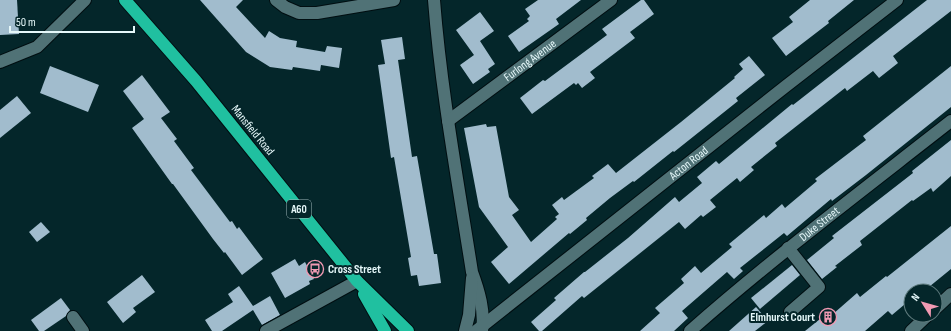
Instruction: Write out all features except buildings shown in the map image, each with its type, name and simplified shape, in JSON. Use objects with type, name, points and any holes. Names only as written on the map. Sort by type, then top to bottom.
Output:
[{"type":"highway","name":"Mansfield Road","points":[[125,0],[196,81],[357,281],[408,331]]},
{"type":"highway","name":"Mansfield Road","points":[[357,281],[386,331]]},
{"type":"street","points":[[0,62],[37,47],[85,0]]},
{"type":"street","points":[[276,0],[285,7],[299,14],[317,13],[394,0]]},
{"type":"street","points":[[434,0],[438,47],[448,121],[472,272],[479,292],[482,309],[480,330]]},
{"type":"street","name":"Furlong Avenue","points":[[448,121],[611,0]]},
{"type":"street","name":"Acton Road","points":[[480,330],[786,86],[897,0]]},
{"type":"street","name":"Duke Street","points":[[693,330],[739,288],[788,248],[951,121]]},
{"type":"street","points":[[788,248],[819,287],[790,312]]},
{"type":"street","points":[[465,331],[469,315],[472,272]]},
{"type":"street","points":[[266,331],[357,281]]},
{"type":"street","points":[[943,302],[951,294]]},
{"type":"street","points":[[73,317],[83,331]]},
{"type":"street","points":[[911,331],[920,323]]},
{"type":"place","name":"Cross Street","points":[[315,269]]},
{"type":"place","name":"Elmhurst Court","points":[[828,317]]}]
